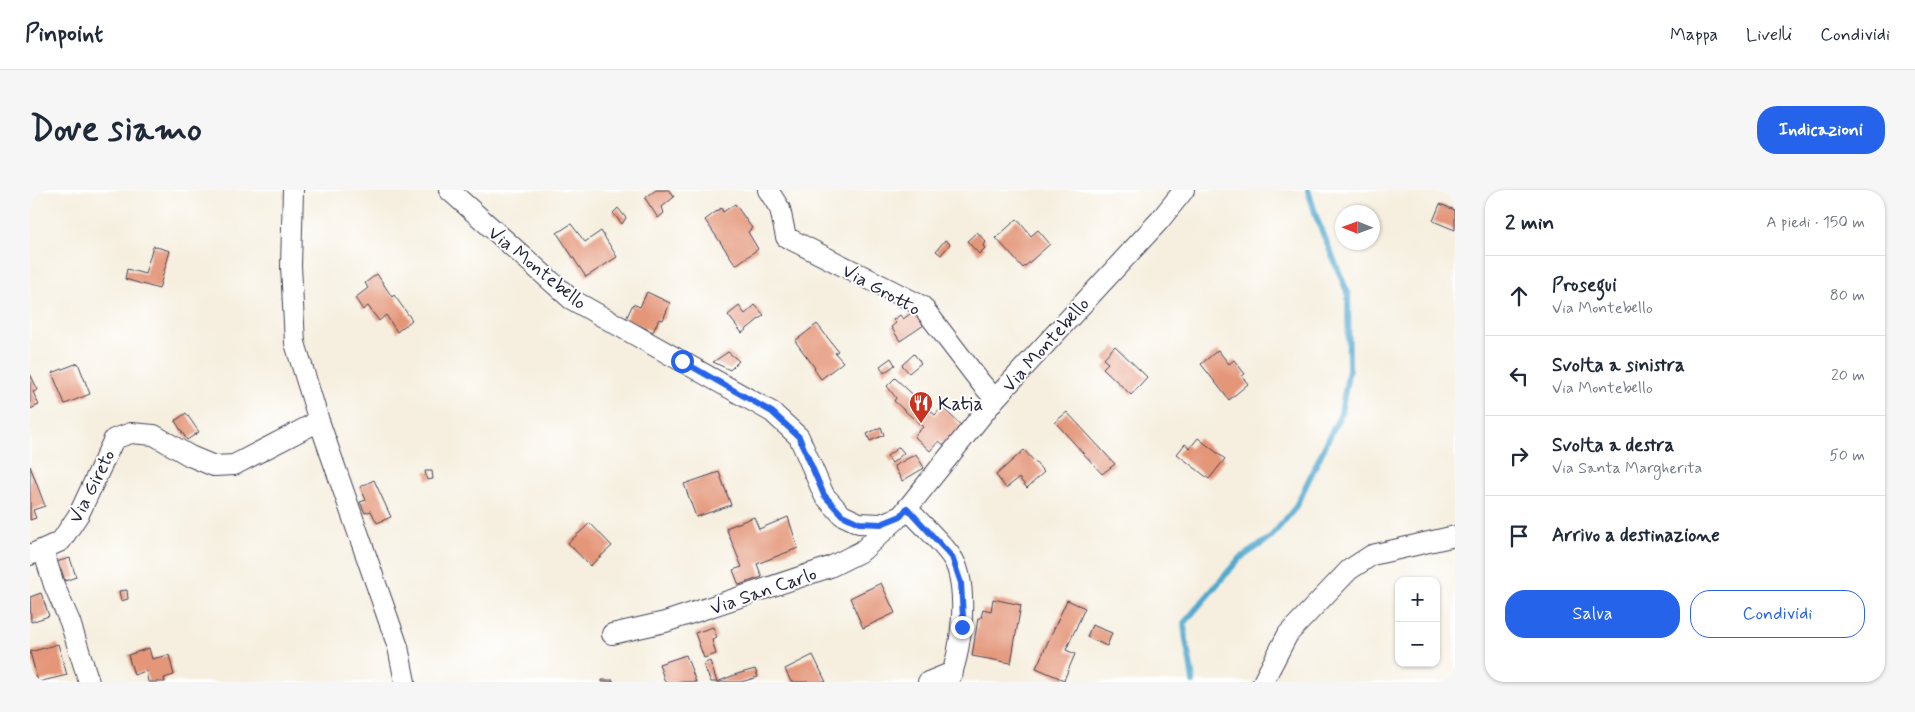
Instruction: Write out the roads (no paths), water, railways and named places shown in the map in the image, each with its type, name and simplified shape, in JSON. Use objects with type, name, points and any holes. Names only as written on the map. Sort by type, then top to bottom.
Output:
[{"type":"street","points":[[293,190],[291,266],[295,343],[319,422],[398,647],[405,682]]},
{"type":"street","name":"Via Montebello","points":[[449,190],[571,299],[772,412],[799,437],[824,495],[842,515],[859,523],[881,524],[904,512],[953,454],[995,399],[1160,220],[1184,190]]},
{"type":"street","name":"Via Grotto","points":[[768,190],[780,209],[786,237],[922,306],[980,383],[995,399]]},
{"type":"street","name":"Via Gireto","points":[[37,552],[62,541],[79,514],[114,439],[131,433],[154,435],[190,456],[214,466],[234,465],[319,422]]},
{"type":"street","points":[[904,512],[952,557],[961,583],[963,617],[950,677],[928,682]]},
{"type":"street","name":"Via San Carlo","points":[[612,634],[665,622],[830,567],[862,552],[904,512]]},
{"type":"street","points":[[1263,682],[1288,634],[1349,570],[1372,556],[1455,536]]},
{"type":"street","points":[[37,552],[54,584],[70,622],[89,682]]},
{"type":"waterway","points":[[1193,682],[1184,623],[1239,559],[1270,538],[1295,508],[1341,413],[1349,369],[1348,294],[1317,219],[1308,190]]},
{"type":"place","name":"Katia","points":[[921,424]]}]
